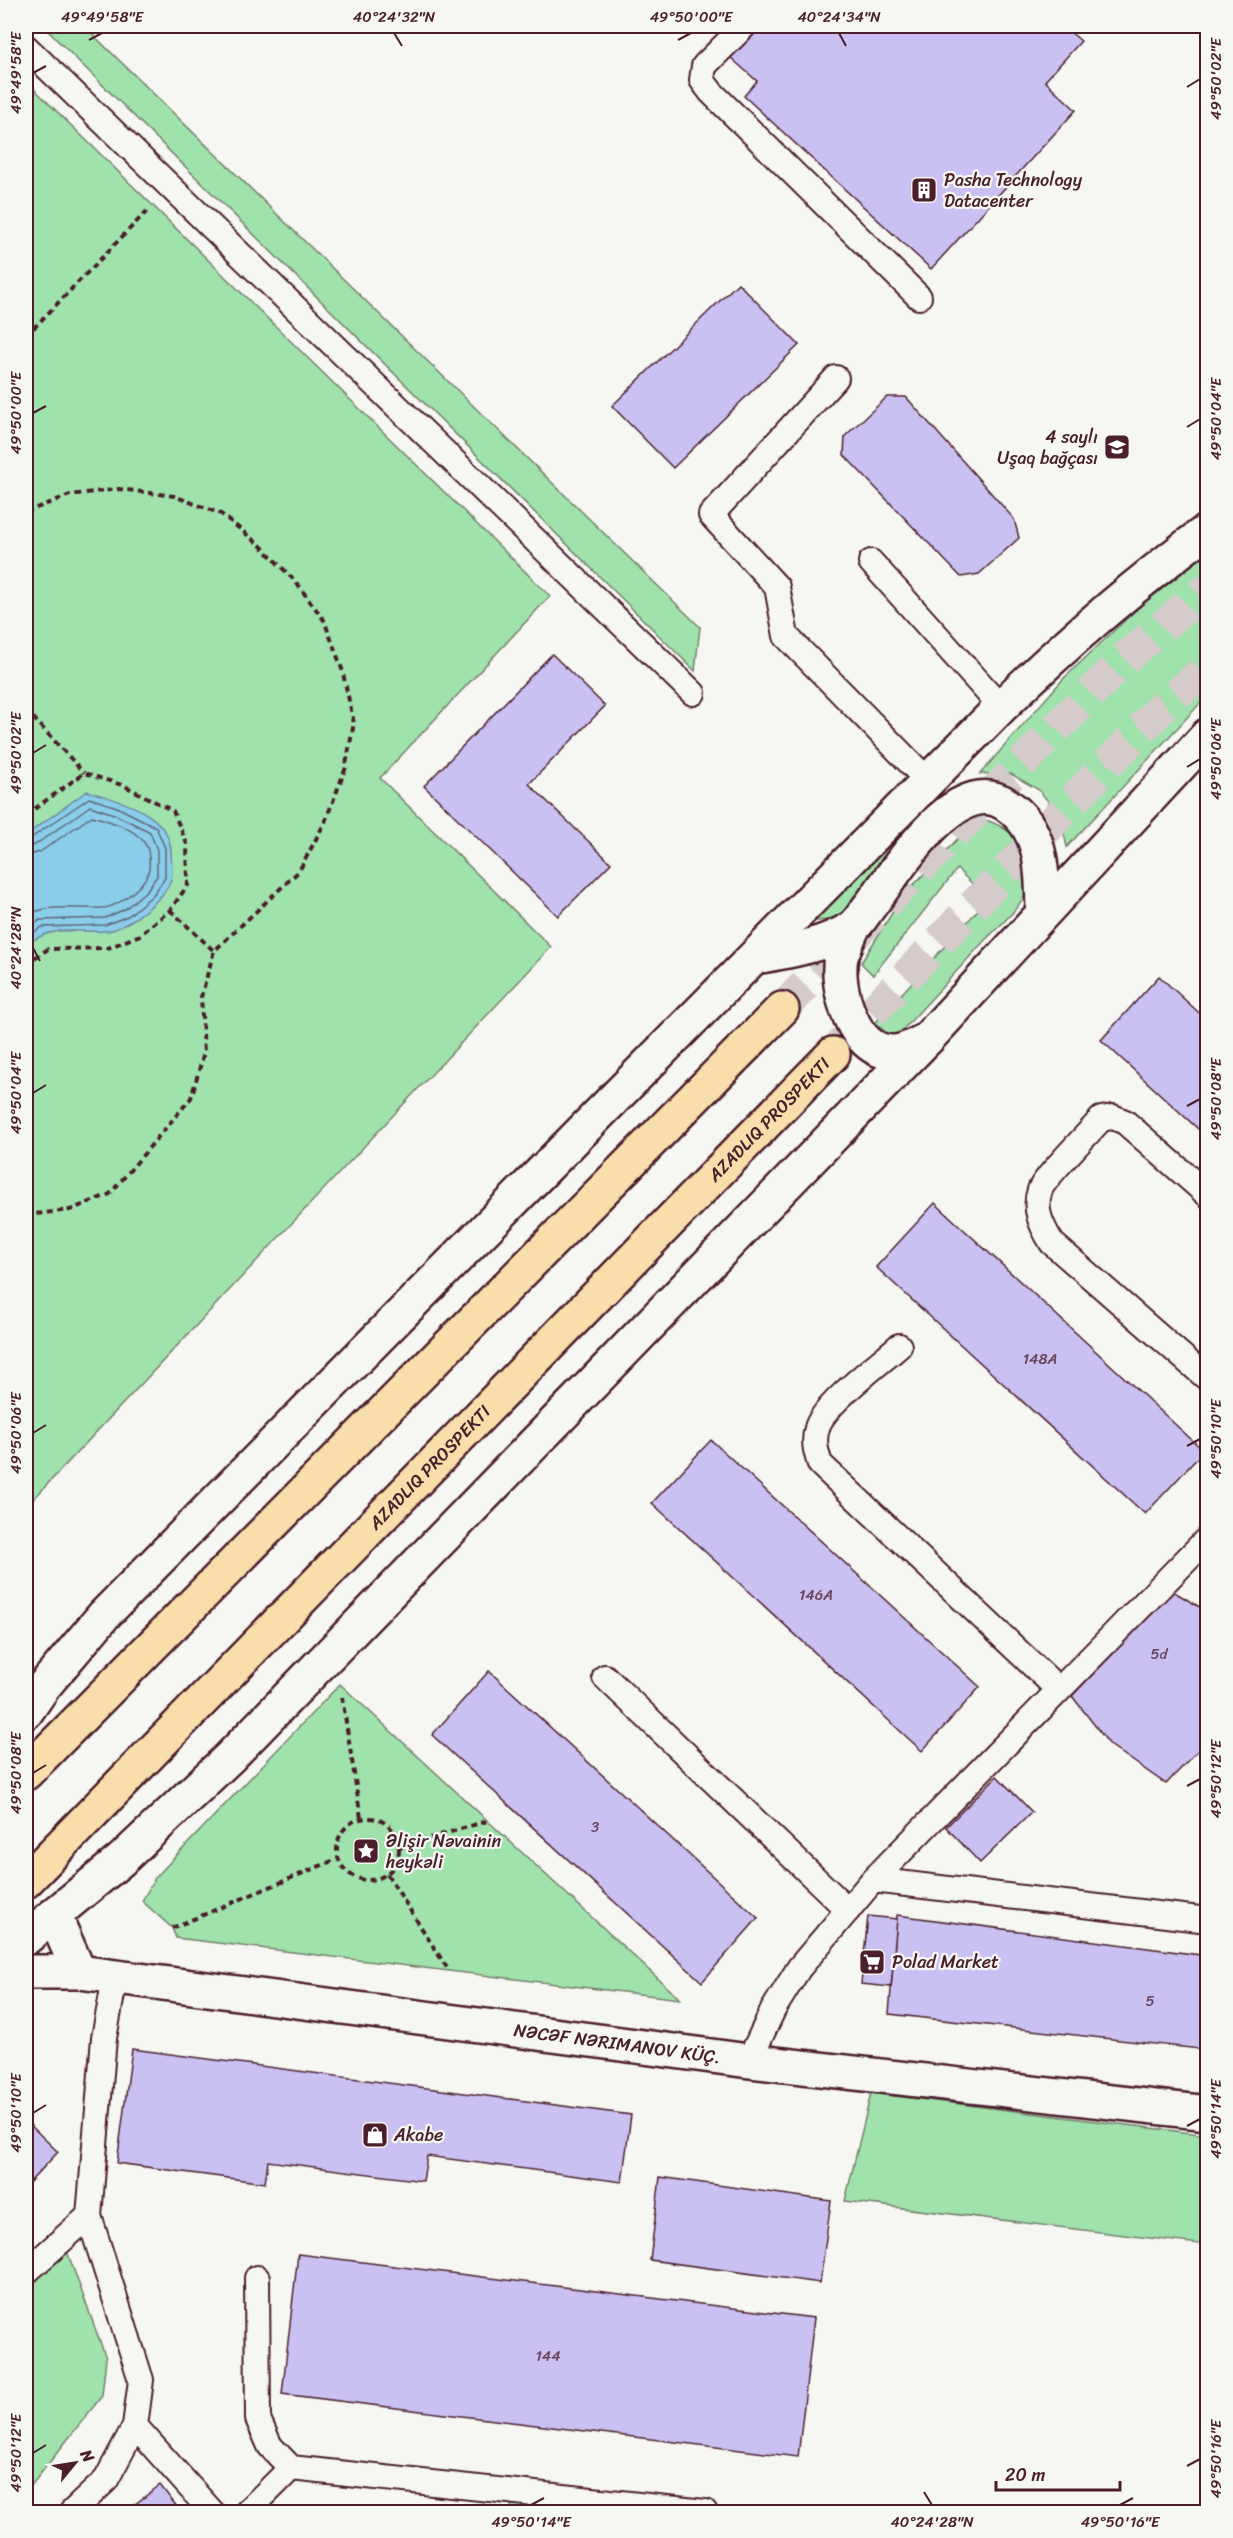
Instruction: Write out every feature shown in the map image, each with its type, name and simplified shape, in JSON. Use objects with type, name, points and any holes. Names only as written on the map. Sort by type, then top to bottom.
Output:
[{"type":"main road","points":[[26,1712],[44,1686],[104,1615],[1001,707],[1068,641],[1146,576],[1208,530]]},
{"type":"main road","points":[[928,1038],[905,1050],[891,1053],[875,1047],[857,1029],[845,1007],[842,956],[853,927],[940,816],[1001,707]]},
{"type":"main road","points":[[26,1938],[121,1860],[230,1757],[928,1038],[1208,735]]},
{"type":"main road","points":[[940,816],[963,802],[982,797],[1002,801],[1020,813],[1031,828],[1039,849],[1043,912]]},
{"type":"main road","points":[[756,957],[808,947],[853,927]]},
{"type":"main road","points":[[26,1773],[783,1009]]},
{"type":"main road","points":[[26,1881],[833,1054]]},
{"type":"main road","points":[[54,1915],[79,1972]]},
{"type":"main road","name":"NƏCƏF NƏRIMANOV KÜÇ.","points":[[26,1972],[79,1972],[749,2061],[1208,2113]]},
{"type":"lane","points":[[744,26],[704,66],[702,80],[711,92],[919,297]]},
{"type":"lane","points":[[26,47],[693,693]]},
{"type":"lane","points":[[836,378],[711,515],[777,586],[786,636],[928,781]]},
{"type":"lane","points":[[871,562],[1001,707]]},
{"type":"lane","points":[[1208,1195],[1125,1122],[1113,1117],[1101,1119],[1040,1188],[1037,1207],[1044,1230],[1052,1243],[1208,1379]]},
{"type":"lane","points":[[898,1346],[824,1412],[817,1428],[815,1448],[820,1464],[1058,1689]]},
{"type":"lane","points":[[749,2061],[773,2010],[799,1968],[873,1880],[1208,1538]]},
{"type":"lane","points":[[605,1677],[848,1910]]},
{"type":"lane","points":[[873,1880],[1208,1920]]},
{"type":"lane","points":[[72,2512],[106,2480],[135,2426],[141,2379],[89,2216],[104,2038],[115,1978]]},
{"type":"lane","points":[[26,2272],[89,2216]]},
{"type":"lane","points":[[257,2278],[258,2419],[270,2446],[291,2468],[705,2512]]},
{"type":"lane","points":[[135,2426],[213,2512]]},
{"type":"lane","points":[[248,2512],[291,2468]]},
{"type":"path","points":[[26,336],[169,188]]},
{"type":"path","points":[[26,512],[70,495],[120,489],[174,496],[221,514],[260,545],[295,581],[324,620],[342,669],[354,723],[345,770],[325,822],[299,871],[214,951],[201,997],[204,1053],[191,1098],[110,1194],[70,1210],[26,1215]]},
{"type":"path","points":[[26,710],[84,773],[125,786],[173,811],[187,844],[188,885],[170,910],[140,935],[108,948],[48,949],[26,964]]},
{"type":"path","points":[[26,815],[84,773]]},
{"type":"path","points":[[170,910],[214,951]]},
{"type":"path","points":[[341,1695],[361,1818]]},
{"type":"path","points":[[361,1818],[383,1821],[391,1827],[400,1847],[399,1858],[387,1874],[378,1879],[358,1879],[349,1874],[339,1858],[337,1848],[343,1830],[361,1818]]},
{"type":"path","points":[[400,1847],[487,1821]]},
{"type":"path","points":[[172,1928],[339,1858]]},
{"type":"path","points":[[387,1874],[449,1971]]},
{"type":"green space","points":[[43,26],[84,26],[700,627],[695,671]]},
{"type":"green space","points":[[26,81],[550,596],[380,778],[551,947],[26,1507]]},
{"type":"green space","points":[[1207,553],[1207,696],[1067,847],[1060,816],[1039,790],[1011,774],[980,774],[1064,678],[1137,609]]},
{"type":"green space","points":[[985,820],[996,824],[1014,837],[1027,856],[1030,878],[1027,890],[1009,917],[894,1039],[875,1023],[988,899],[957,869],[873,975],[861,963],[902,897],[970,826]]},
{"type":"green space","points":[[906,830],[865,899],[840,919],[814,921]]},
{"type":"green space","points":[[340,1684],[680,1999],[176,1938],[172,1928],[142,1901],[155,1878]]},
{"type":"green space","points":[[871,2093],[1207,2135],[1207,2245],[845,2201]]},
{"type":"green space","points":[[64,2243],[106,2358],[102,2396],[26,2492],[26,2278]]},
{"type":"green space","points":[[511,2499],[626,2512],[511,2512]]},
{"type":"water","points":[[87,791],[140,810],[161,826],[168,838],[171,851],[172,869],[168,887],[144,912],[123,926],[105,931],[55,932],[36,938],[26,945],[26,835]]},
{"type":"building","name":"Pasha Technology Datacenter","points":[[758,26],[1063,26],[1081,41],[1045,81],[1076,110],[931,269],[744,96],[757,81],[730,57]]},
{"type":"building","points":[[738,283],[799,345],[673,468],[612,406]]},
{"type":"building","points":[[887,397],[906,397],[1014,519],[1019,538],[979,574],[961,577],[844,455],[845,436]]},
{"type":"building","points":[[552,654],[605,706],[529,784],[611,863],[558,916],[424,786]]},
{"type":"building","points":[[1159,976],[1208,1021],[1208,1138],[1101,1040]]},
{"type":"building","points":[[935,1203],[1204,1451],[1145,1514],[876,1267]]},
{"type":"building","points":[[711,1440],[980,1687],[922,1751],[652,1503]]},
{"type":"building","points":[[1171,1590],[1208,1612],[1208,1740],[1166,1784],[1110,1745],[1072,1696]]},
{"type":"building","points":[[489,1671],[758,1918],[702,1982],[432,1735]]},
{"type":"building","points":[[997,1776],[1032,1812],[980,1863],[946,1827]]},
{"type":"building","points":[[897,1915],[1208,1956],[1208,2050],[889,2014]]},
{"type":"building","points":[[868,1916],[897,1919],[891,1987],[861,1984]]},
{"type":"building","name":"Akabe","points":[[132,2049],[631,2115],[622,2182],[427,2156],[423,2181],[268,2161],[265,2183],[117,2163]]},
{"type":"building","points":[[26,2121],[58,2152],[26,2186]]},
{"type":"building","points":[[660,2177],[831,2201],[820,2283],[650,2260]]},
{"type":"building","points":[[298,2254],[814,2318],[798,2457],[282,2394]]},
{"type":"building","points":[[160,2485],[181,2512],[125,2512]]},
{"type":"tunnel","points":[[782,1009],[1123,660],[1208,588]]},
{"type":"tunnel","points":[[838,1048],[1164,705],[1208,668]]},
{"type":"place","name":"Pasha Technology Datacenter","points":[[924,190]]},
{"type":"place","name":"4 saylı Uşaq bağçası","points":[[1117,447]]},
{"type":"place","name":"Əlişir Nəvainin heykəli","points":[[366,1851]]},
{"type":"place","name":"Polad Market","points":[[872,1962]]},
{"type":"place","name":"Akabe","points":[[375,2135]]}]
